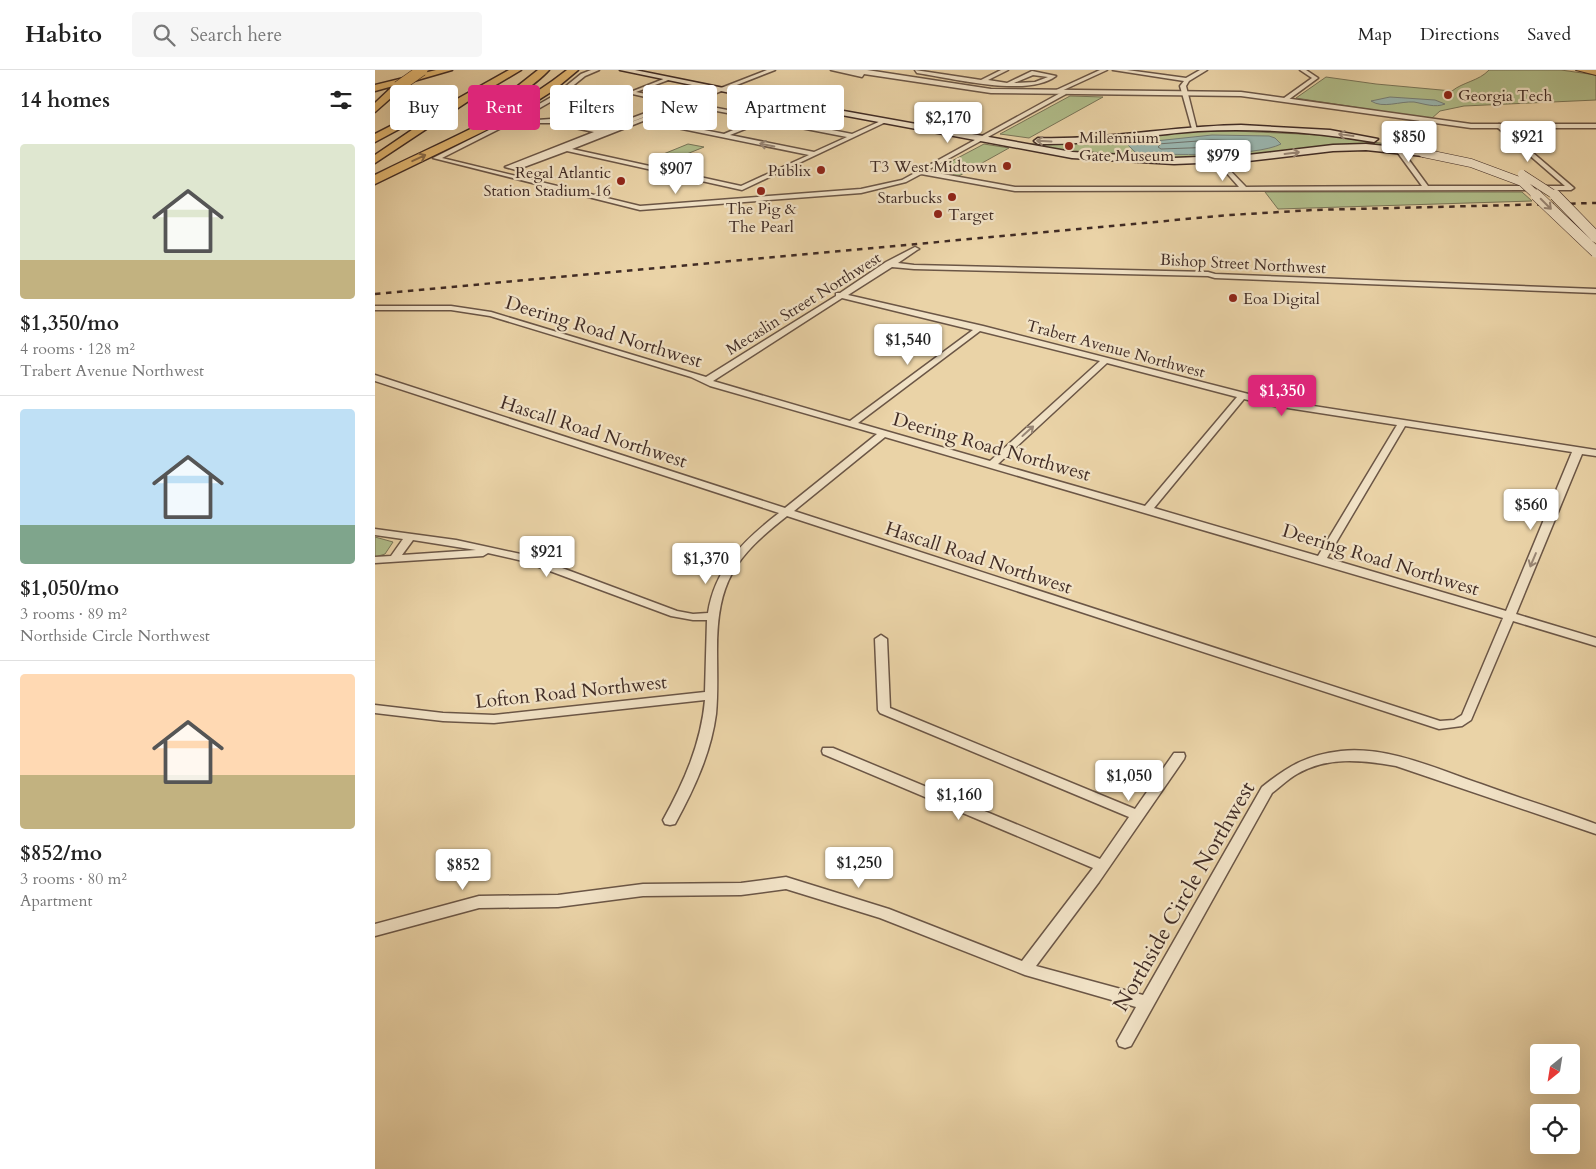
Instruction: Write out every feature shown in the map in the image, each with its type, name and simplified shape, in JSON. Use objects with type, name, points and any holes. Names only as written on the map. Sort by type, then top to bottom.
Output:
[{"type":"highway","points":[[375,109],[398,88],[423,70]]},
{"type":"highway","points":[[375,86],[432,70]]},
{"type":"highway","points":[[375,86],[447,70]]},
{"type":"highway","points":[[458,92],[499,70]]},
{"type":"highway","points":[[375,161],[463,100],[516,70]]},
{"type":"highway","points":[[524,85],[544,70]]},
{"type":"highway","points":[[375,161],[407,151],[487,118],[544,83],[559,70]]},
{"type":"highway","points":[[375,180],[511,113],[549,90],[573,70]]},
{"type":"highway","points":[[375,139],[391,130]]},
{"type":"main road","points":[[624,70],[727,91]]},
{"type":"main road","points":[[641,70],[727,86]]},
{"type":"main road","points":[[1580,70],[1596,72]]},
{"type":"main road","points":[[844,109],[1053,152],[1102,158],[1156,161],[1218,160],[1333,148],[1399,146]]},
{"type":"main road","points":[[844,113],[985,137],[1066,142],[1195,129],[1263,128],[1325,132],[1481,160],[1538,181],[1558,196],[1596,237]]},
{"type":"main road","points":[[1426,150],[1471,163],[1522,182],[1596,252]]},
{"type":"street","points":[[596,70],[583,76],[557,96],[529,112],[436,158],[640,208],[861,191],[904,181],[1064,93]]},
{"type":"street","points":[[732,85],[772,70]]},
{"type":"street","points":[[834,70],[955,91],[1028,95],[1064,93]]},
{"type":"street","points":[[854,70],[965,89],[1086,94],[1241,94],[1471,126],[1596,126]]},
{"type":"street","points":[[901,78],[917,70],[981,81],[1008,84],[1039,84],[1053,76],[1032,73],[1008,84]]},
{"type":"street","points":[[965,89],[1005,70]]},
{"type":"street","points":[[1053,92],[1078,84],[1104,70]]},
{"type":"street","points":[[1116,70],[1187,80]]},
{"type":"street","points":[[1195,129],[1187,94],[1183,86],[1187,80],[1204,70]]},
{"type":"street","points":[[1286,99],[1315,78],[1303,70]]},
{"type":"street","points":[[652,85],[668,79]]},
{"type":"street","points":[[1078,84],[1072,89],[1086,94]]},
{"type":"street","points":[[717,91],[727,87]]},
{"type":"street","points":[[643,88],[631,93],[643,95]]},
{"type":"street","points":[[1028,95],[1043,98],[1047,103]]},
{"type":"street","points":[[815,154],[641,119],[602,133],[564,148],[514,169],[508,167],[564,148],[742,188],[815,154],[885,121]]},
{"type":"street","points":[[1422,120],[1399,146],[1427,189]]},
{"type":"street","points":[[539,121],[551,121],[602,133],[539,121]]},
{"type":"street","points":[[920,172],[985,186],[1015,189],[1571,188],[1499,126]]},
{"type":"street","points":[[714,134],[727,129]]},
{"type":"street","points":[[724,136],[738,130]]},
{"type":"street","points":[[824,130],[853,136]]},
{"type":"street","points":[[1218,160],[1245,189]]},
{"type":"street","points":[[742,188],[742,200]]},
{"type":"street","name":"Mecaslin Street Northwest","points":[[706,381],[839,295],[915,249]]},
{"type":"street","name":"Bishop Street Northwest","points":[[889,264],[914,267],[1208,274],[1215,276],[1357,283],[1596,291]]},
{"type":"street","name":"Trabert Avenue Northwest","points":[[839,295],[980,328],[1242,396],[1295,407],[1596,452]]},
{"type":"street","name":"Deering Road Northwest","points":[[375,308],[444,308],[491,314],[706,381],[1148,509],[1596,642]]},
{"type":"street","points":[[851,424],[980,328]]},
{"type":"street","points":[[992,464],[1106,360]]},
{"type":"street","name":"Hascall Road Northwest","points":[[375,378],[1439,725],[1456,724],[1467,717],[1509,616]]},
{"type":"street","points":[[1148,509],[1242,396]]},
{"type":"street","points":[[1321,560],[1403,424]]},
{"type":"street","points":[[670,820],[687,789],[701,755],[708,726],[711,695],[710,649],[713,616],[719,586],[731,563],[748,544],[884,433]]},
{"type":"street","points":[[1509,616],[1577,455],[1577,450]]},
{"type":"street","points":[[375,532],[498,552],[543,563],[675,614],[693,617],[713,616]]},
{"type":"street","points":[[393,560],[410,537]]},
{"type":"street","points":[[375,560],[498,552]]},
{"type":"street","points":[[881,639],[884,710],[1137,815]]},
{"type":"street","name":"Lofton Road Northwest","points":[[375,709],[446,719],[478,720],[511,718],[711,695]]},
{"type":"street","points":[[828,751],[1102,866]]},
{"type":"street","points":[[1025,969],[1102,866],[1179,756]]},
{"type":"street","name":"Northside Circle Northwest","points":[[1125,1041],[1267,790],[1280,776],[1298,766],[1318,759],[1341,756],[1391,759],[1596,829]]},
{"type":"street","points":[[375,930],[479,902],[558,901],[643,890],[746,889],[786,882],[884,913],[1025,969],[1146,1003]]},
{"type":"green space","name":"Georgia Tech","points":[[1489,70],[1561,70],[1596,75],[1596,100],[1464,106],[1440,111],[1431,119],[1296,98],[1326,77],[1452,91],[1481,77]]},
{"type":"green space","points":[[1070,96],[1103,97],[1029,138],[1000,134]]},
{"type":"green space","points":[[1235,131],[1322,135],[1392,146],[1172,159],[1068,152],[1023,144],[1074,144],[1186,132]]},
{"type":"green space","points":[[688,144],[704,147],[677,158],[661,155]]},
{"type":"green space","points":[[984,144],[1009,148],[957,177],[931,172]]},
{"type":"green space","points":[[1265,192],[1522,192],[1532,201],[1278,209]]},
{"type":"green space","points":[[375,537],[393,542],[385,554],[375,557]]},
{"type":"water","points":[[1390,97],[1435,100],[1445,104],[1434,106],[1409,102],[1381,104],[1371,101]]},
{"type":"water","points":[[1212,135],[1269,136],[1275,138],[1281,144],[1269,148],[1232,153],[1168,154],[1136,153],[1127,144]]},
{"type":"railway","points":[[375,294],[1230,215],[1313,210],[1596,203]]},
{"type":"place","name":"Georgia Tech","points":[[1448,95]]},
{"type":"place","name":"Millennium Gate Museum","points":[[1069,146]]},
{"type":"place","name":"T3 West Midtown","points":[[1007,166]]},
{"type":"place","name":"Publix","points":[[821,170]]},
{"type":"place","name":"Regal Atlantic Station Stadium 16","points":[[621,181]]},
{"type":"place","name":"The Pig & The Pearl","points":[[761,191]]},
{"type":"place","name":"Starbucks","points":[[952,197]]},
{"type":"place","name":"Target","points":[[938,214]]},
{"type":"place","name":"Eoa Digital","points":[[1233,298]]}]
